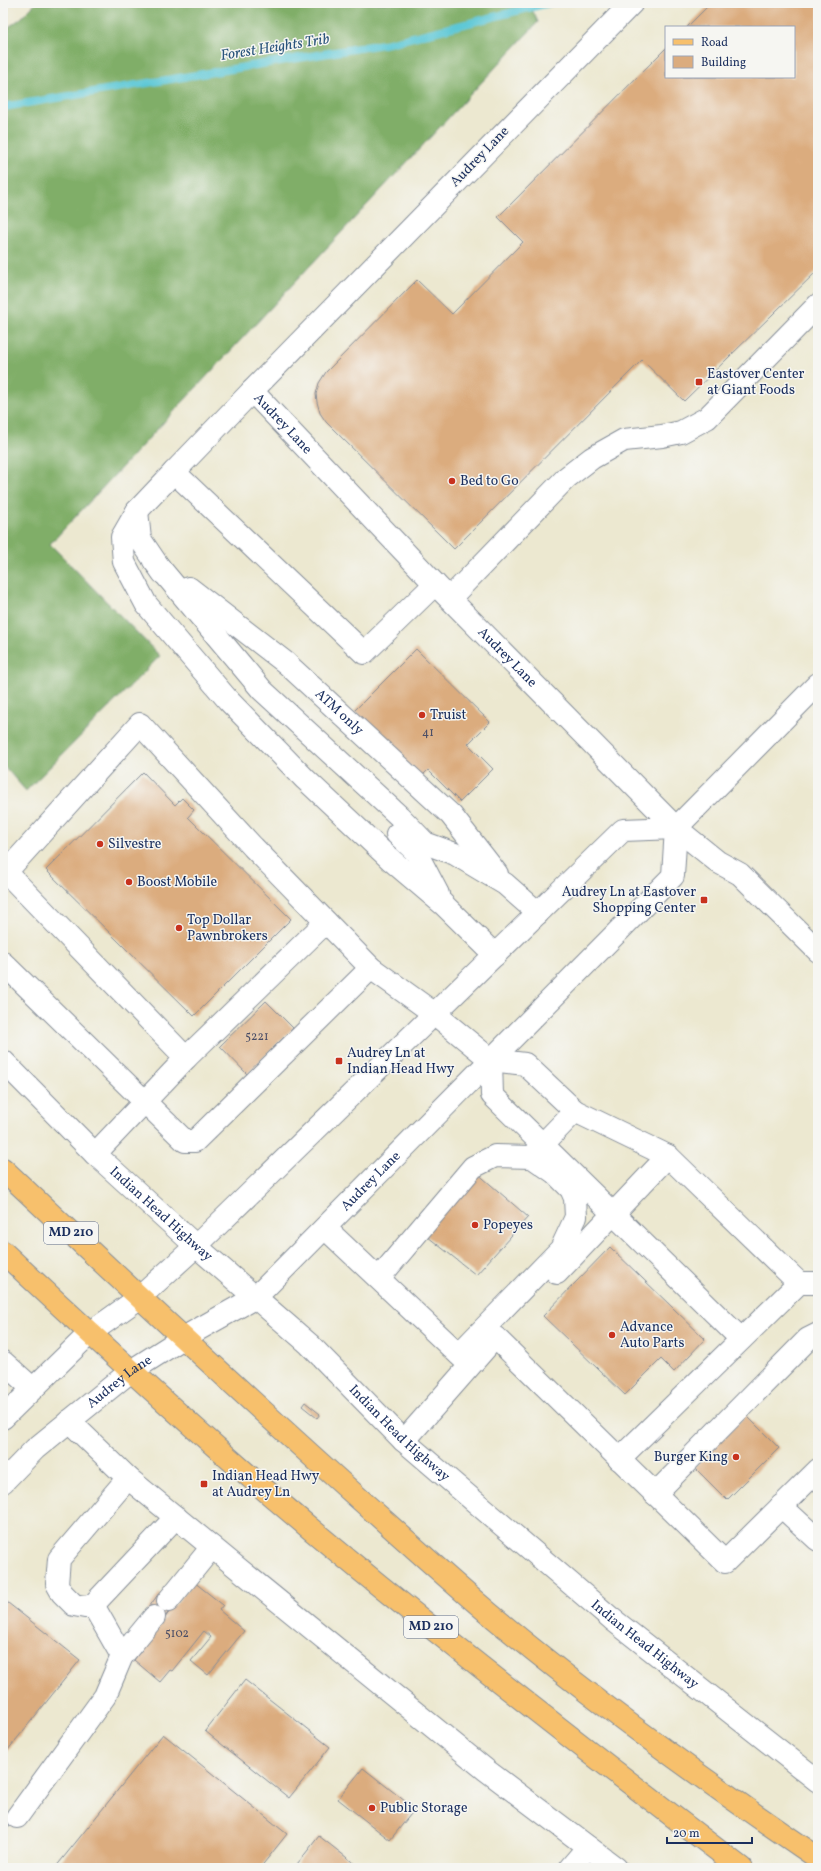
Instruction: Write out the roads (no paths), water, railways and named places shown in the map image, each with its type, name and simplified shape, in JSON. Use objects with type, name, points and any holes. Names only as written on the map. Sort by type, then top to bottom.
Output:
[{"type":"main road","name":"MD 210","points":[[3,1169],[139,1298],[300,1446],[490,1614],[602,1705],[714,1788],[818,1858]]},
{"type":"main road","name":"MD 210","points":[[3,1252],[131,1371],[311,1529],[470,1659],[741,1868]]},
{"type":"main road","points":[[714,1848],[723,1868]]},
{"type":"street","name":"Audrey Lane","points":[[3,1482],[35,1449],[131,1371],[183,1338],[256,1297],[673,876],[676,828],[442,591],[252,391],[632,3]]},
{"type":"street","points":[[174,472],[364,652],[442,591],[566,478],[592,458],[624,440],[662,436],[681,432],[707,418],[818,305]]},
{"type":"street","points":[[252,391],[137,511],[122,537],[124,562],[146,604],[228,700],[305,778],[390,859],[443,904],[495,955]]},
{"type":"street","points":[[137,511],[140,539],[154,561],[254,700],[388,824],[416,852],[443,904]]},
{"type":"street","points":[[154,561],[262,690],[399,816],[425,843],[455,854],[505,884]]},
{"type":"street","points":[[154,561],[270,682],[402,801],[455,854]]},
{"type":"street","points":[[154,561],[279,673],[538,913]]},
{"type":"street","points":[[676,828],[818,684]]},
{"type":"street","points":[[186,1058],[5,874],[140,724],[252,847],[371,968],[434,1014],[491,1060],[525,1064],[575,1111],[668,1156],[808,1283],[741,1339],[619,1459]]},
{"type":"street","points":[[3,1418],[90,1333],[139,1298],[196,1246],[623,830],[676,828],[718,862],[740,874],[818,951]]},
{"type":"street","points":[[425,843],[443,904]]},
{"type":"street","points":[[95,1154],[186,1058],[326,922]]},
{"type":"street","points":[[3,962],[185,1141],[195,1141],[371,968]]},
{"type":"street","points":[[491,1060],[492,1095],[741,1339]]},
{"type":"street","name":"Indian Head Highway","points":[[3,1061],[95,1154],[196,1246],[309,1344],[404,1441],[612,1619],[818,1781]]},
{"type":"street","points":[[543,1144],[575,1111]]},
{"type":"street","points":[[379,1278],[473,1166],[495,1156],[532,1157],[555,1173],[571,1190],[575,1198],[576,1217],[561,1249],[465,1359],[404,1441]]},
{"type":"street","points":[[465,1359],[496,1338],[668,1156]]},
{"type":"street","points":[[325,1228],[465,1359]]},
{"type":"street","points":[[655,1494],[808,1339],[818,1334]]},
{"type":"street","points":[[496,1338],[725,1562],[818,1470]]},
{"type":"street","points":[[3,1362],[32,1388]]},
{"type":"street","points":[[69,1420],[128,1478],[212,1547],[486,1770],[616,1868]]},
{"type":"street","points":[[128,1478],[59,1559],[57,1584],[62,1593],[74,1604],[85,1607],[93,1605],[176,1517]]},
{"type":"street","points":[[782,1506],[818,1540]]},
{"type":"street","points":[[168,1601],[212,1547]]},
{"type":"street","points":[[93,1605],[122,1656]]},
{"type":"street","points":[[17,1817],[105,1696],[122,1656],[154,1617]]},
{"type":"street","points":[[570,1868],[588,1847]]},
{"type":"waterway","name":"Forest Heights Trib","points":[[3,107],[389,43],[549,3]]},
{"type":"place","name":"Eastover Center at Giant Foods","points":[[699,382]]},
{"type":"place","name":"Bed to Go","points":[[452,481]]},
{"type":"place","name":"Truist","points":[[422,715]]},
{"type":"place","name":"Silvestre","points":[[100,844]]},
{"type":"place","name":"Boost Mobile","points":[[129,882]]},
{"type":"place","name":"Audrey Ln at Eastover Shopping Center","points":[[704,900]]},
{"type":"place","name":"Top Dollar Pawnbrokers","points":[[179,928]]},
{"type":"place","name":"Audrey Ln at Indian Head Hwy","points":[[339,1061]]},
{"type":"place","name":"Popeyes","points":[[475,1225]]},
{"type":"place","name":"Advance Auto Parts","points":[[612,1335]]},
{"type":"place","name":"Burger King","points":[[736,1457]]},
{"type":"place","name":"Indian Head Hwy at Audrey Ln","points":[[204,1484]]},
{"type":"place","name":"Public Storage","points":[[372,1808]]}]
